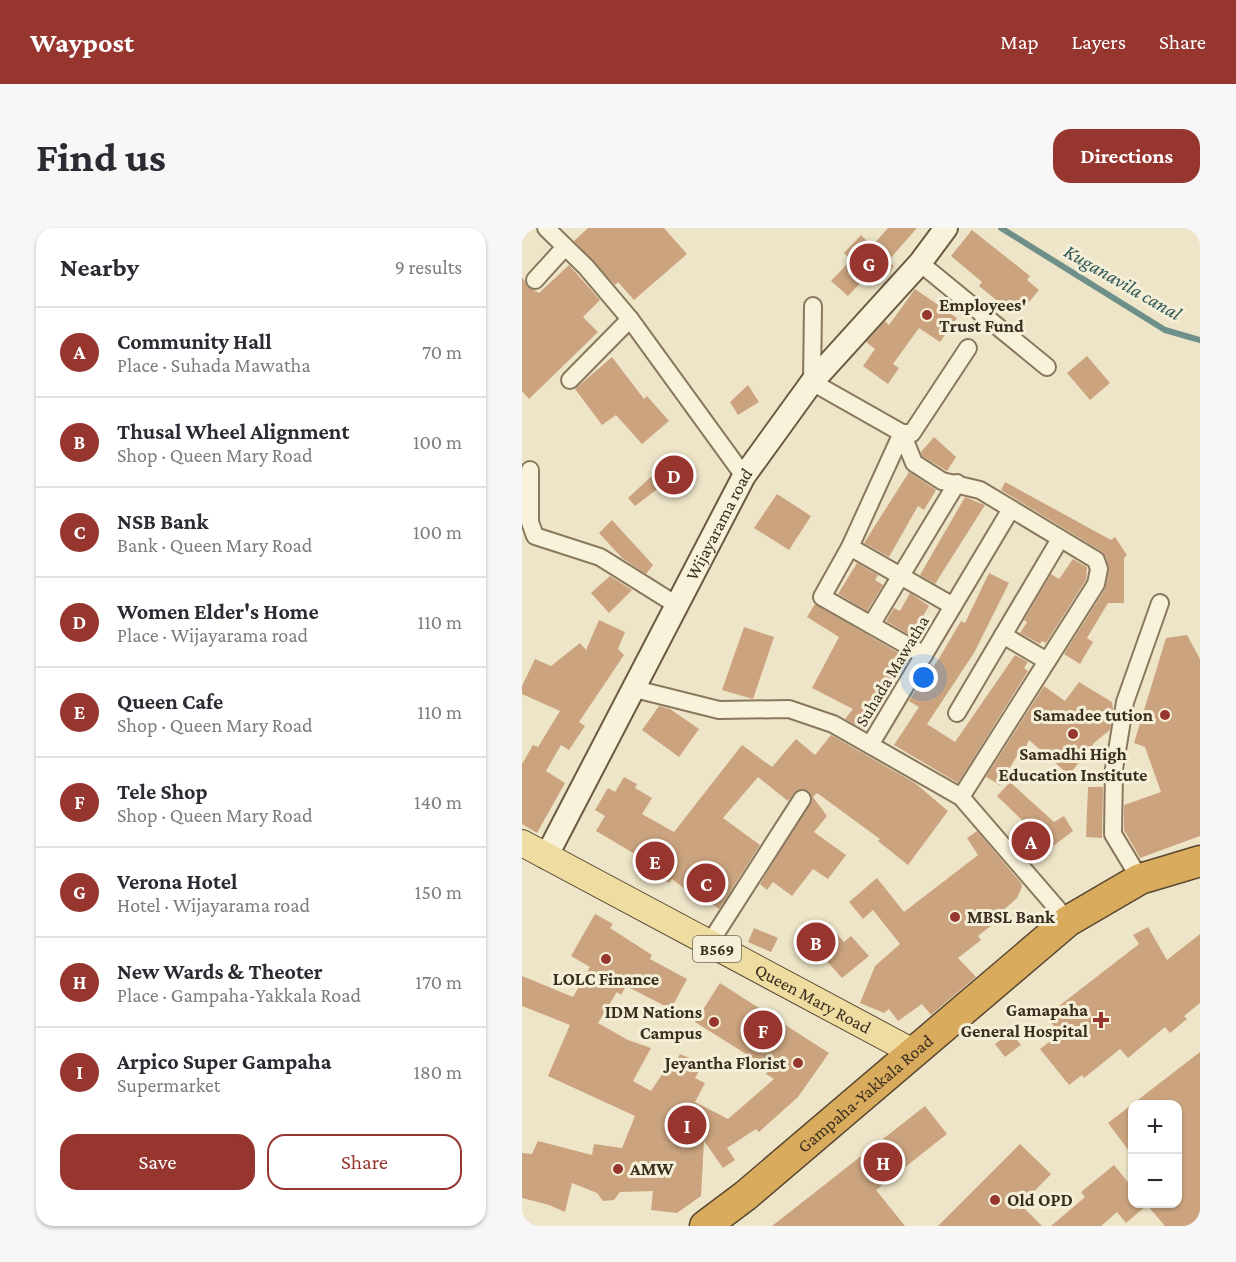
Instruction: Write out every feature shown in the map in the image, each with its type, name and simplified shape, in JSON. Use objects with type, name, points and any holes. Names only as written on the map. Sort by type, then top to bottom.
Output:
[{"type":"highway","name":"Gampaha-Yakkala Road","points":[[705,1226],[745,1196],[1068,921],[1140,879],[1200,861]]},
{"type":"highway","name":"Gampaha-Yakkala Road","points":[[724,1226],[745,1196]]},
{"type":"main road","name":"Queen Mary Road","points":[[522,843],[913,1052]]},
{"type":"street","points":[[546,228],[630,319],[744,476]]},
{"type":"street","name":"Wijayarama road","points":[[546,857],[631,688],[744,476],[812,382],[920,263],[946,228]]},
{"type":"street","points":[[535,280],[565,247]]},
{"type":"street","points":[[920,263],[1047,367]]},
{"type":"street","points":[[813,306],[812,382],[902,433],[912,433],[968,348]]},
{"type":"street","points":[[570,380],[630,319]]},
{"type":"street","points":[[902,433],[914,463],[942,481],[980,490],[1096,560],[1099,569],[1096,584],[961,797]]},
{"type":"street","points":[[902,433],[850,547],[822,597],[924,655]]},
{"type":"street","points":[[530,470],[530,522],[535,536],[600,557],[675,604]]},
{"type":"street","points":[[871,625],[957,483]]},
{"type":"street","name":"Suhada Mawatha","points":[[1011,509],[870,745],[961,797],[1068,921]]},
{"type":"street","points":[[957,712],[1060,539]]},
{"type":"street","points":[[850,547],[953,606]]},
{"type":"street","points":[[1140,879],[1113,834],[1114,769],[1125,702],[1160,603]]},
{"type":"street","points":[[1003,635],[1047,661]]},
{"type":"street","points":[[631,688],[719,710],[789,709],[832,724],[870,745]]},
{"type":"street","points":[[709,944],[802,799]]},
{"type":"building","points":[[588,228],[664,228],[687,254],[634,300],[618,282],[615,285],[574,241]]},
{"type":"building","points":[[888,228],[917,228],[888,261],[894,266],[877,285],[867,276],[848,296],[831,281],[851,260],[844,253],[861,235],[872,246]]},
{"type":"building","points":[[972,230],[1030,276],[1027,280],[1039,290],[1020,313],[1008,304],[1005,307],[979,286],[982,282],[951,256]]},
{"type":"building","points":[[569,265],[600,300],[583,317],[598,332],[529,399],[522,391],[522,277],[528,287],[539,293]]},
{"type":"building","points":[[915,289],[957,318],[940,342],[919,328],[893,364],[899,368],[888,384],[863,366],[875,349],[866,342],[885,321],[889,325]]},
{"type":"building","points":[[1087,356],[1110,383],[1090,400],[1067,373]]},
{"type":"building","points":[[612,357],[644,399],[647,396],[669,421],[642,444],[616,415],[602,425],[575,389]]},
{"type":"building","points":[[748,385],[759,402],[738,415],[730,402]]},
{"type":"building","points":[[934,437],[956,457],[947,471],[922,456],[921,452]]},
{"type":"building","points":[[670,459],[691,481],[679,492],[668,481],[635,506],[628,498]]},
{"type":"building","points":[[909,472],[936,490],[924,510],[918,506],[889,557],[864,543]]},
{"type":"building","points":[[1005,482],[1111,540],[1115,537],[1127,555],[1124,558],[1124,603],[1108,603],[1087,638],[1093,642],[1080,664],[1064,654],[1105,589],[1109,570],[1106,557],[1101,551],[1001,490]]},
{"type":"building","points":[[777,494],[811,516],[789,550],[754,528]]},
{"type":"building","points":[[965,497],[985,505],[935,584],[920,575]]},
{"type":"building","points":[[612,520],[653,565],[646,574],[622,558],[599,533]]},
{"type":"building","points":[[1073,559],[1087,567],[1086,580],[1046,643],[1042,641],[1040,644],[1020,633],[1027,622],[1024,620],[1051,574],[1059,579]]},
{"type":"building","points":[[857,563],[878,575],[875,580],[883,585],[867,611],[838,594]]},
{"type":"building","points":[[989,573],[1009,583],[974,653],[927,724],[955,742],[1015,655],[1028,662],[1024,668],[1028,671],[958,783],[894,745],[919,707],[909,701],[931,664],[934,666],[938,660],[961,621],[965,623]]},
{"type":"building","points":[[610,576],[632,590],[609,613],[591,593]]},
{"type":"building","points":[[910,593],[929,606],[911,636],[886,621],[894,608],[900,611]]},
{"type":"building","points":[[815,604],[909,659],[891,689],[887,686],[864,730],[845,719],[853,709],[812,688],[839,637],[807,617]]},
{"type":"building","points":[[599,620],[625,632],[618,649],[624,655],[579,722],[585,726],[569,750],[561,745],[546,771],[565,783],[537,833],[522,824],[522,764],[533,745],[538,747],[560,711],[522,694],[522,686],[535,659],[551,666],[580,643],[586,650]]},
{"type":"building","points":[[744,627],[774,637],[753,699],[722,690]]},
{"type":"building","points":[[1187,635],[1200,659],[1200,836],[1140,858],[1124,830],[1124,805],[1161,792],[1145,747],[1134,743],[1166,638]]},
{"type":"building","name":"Samadhi High Education Institute","points":[[1079,682],[1112,702],[1113,710],[1110,730],[1095,742],[1069,775],[1029,740],[1025,749],[1022,747],[1000,785],[986,777],[1044,686],[1065,701]]},
{"type":"building","points":[[659,706],[670,709],[699,729],[679,757],[642,730]]},
{"type":"building","points":[[831,735],[915,783],[948,811],[908,865],[878,841],[880,839],[817,793],[813,797],[827,816],[814,832],[846,855],[828,879],[813,869],[792,896],[773,882],[767,890],[760,884],[812,799],[808,791],[802,789],[794,793],[788,801],[758,777],[723,818],[760,845],[719,909],[708,901],[705,904],[672,879],[669,883],[656,874],[654,877],[640,867],[645,860],[596,831],[605,816],[595,810],[608,788],[615,792],[624,777],[637,784],[635,788],[652,798],[642,814],[674,832],[742,745],[772,767],[796,739],[815,755]]},
{"type":"building","points":[[1010,782],[1054,822],[1064,816],[1073,831],[1031,863],[1009,837],[1026,824],[997,796]]},
{"type":"building","name":"Samadhi High Education Institute","points":[[1088,787],[1103,787],[1102,838],[1086,837]]},
{"type":"building","points":[[977,831],[1022,887],[1017,898],[998,915],[1001,918],[978,936],[981,940],[958,958],[976,977],[931,1015],[922,1004],[898,1021],[889,1009],[884,1013],[860,1003],[875,966],[900,944],[873,910],[863,919],[849,902],[877,878],[904,912],[978,855],[967,838]]},
{"type":"building","points":[[595,914],[613,924],[610,928],[652,955],[650,959],[687,979],[671,1009],[626,986],[621,995],[617,992],[598,1023],[628,1040],[651,1048],[633,1081],[651,1091],[673,1058],[677,1060],[680,1054],[696,1061],[692,1068],[699,1071],[695,1078],[705,1083],[695,1102],[728,1119],[774,1079],[766,1074],[770,1069],[695,1022],[720,983],[829,1053],[798,1097],[759,1132],[756,1129],[727,1148],[735,1160],[723,1168],[704,1141],[701,1196],[677,1213],[651,1210],[653,1191],[620,1192],[614,1200],[603,1201],[597,1193],[572,1183],[565,1212],[522,1198],[522,1153],[532,1154],[538,1141],[592,1155],[594,1144],[622,1148],[635,1116],[548,1076],[570,1025],[522,1006],[522,976],[573,997],[590,967],[571,956]]},
{"type":"building","points":[[825,921],[844,942],[851,936],[869,956],[842,978],[824,958],[816,965],[799,946]]},
{"type":"building","points":[[1148,927],[1167,960],[1200,934],[1200,1003],[1184,1016],[1187,1019],[1170,1033],[1165,1027],[1128,1058],[1120,1049],[1084,1078],[1082,1075],[1069,1085],[1040,1049],[1060,1034],[1046,1016],[1139,944],[1133,935]]},
{"type":"building","points":[[754,928],[778,938],[771,952],[748,942]]},
{"type":"building","points":[[1011,1032],[1021,1045],[1005,1057],[995,1044]]},
{"type":"building","points":[[1200,1052],[1200,1226],[1165,1226],[1150,1208],[1182,1208],[1182,1100],[1138,1100]]},
{"type":"building","points":[[925,1106],[947,1134],[876,1190],[905,1226],[772,1226]]},
{"type":"building","points":[[1128,1107],[1128,1150],[1108,1123]]},
{"type":"building","name":"Old OPD","points":[[1020,1144],[1051,1174],[1021,1205],[1042,1226],[938,1226]]},
{"type":"building","points":[[1114,1165],[1128,1182],[1128,1208],[1144,1208],[1126,1223],[1117,1212],[1101,1226],[1051,1226],[1085,1197],[1081,1192]]},
{"type":"waterway","name":"Kuganavila canal","points":[[1001,228],[1165,330],[1200,340]]},
{"type":"place","name":"Verona Hotel","points":[[869,263]]},
{"type":"place","name":"Employees' Trust Fund","points":[[927,315]]},
{"type":"place","name":"Women Elder's Home","points":[[674,475]]},
{"type":"place","name":"Samadee tution","points":[[1165,715]]},
{"type":"place","name":"Samadhi High Education Institute","points":[[1073,734]]},
{"type":"place","name":"Community Hall","points":[[1031,841]]},
{"type":"place","name":"Queen Cafe","points":[[655,861]]},
{"type":"place","name":"NSB Bank","points":[[706,883]]},
{"type":"place","name":"MBSL Bank","points":[[955,917]]},
{"type":"place","name":"Thusal Wheel Alignment","points":[[816,942]]},
{"type":"place","name":"LOLC Finance","points":[[606,959]]},
{"type":"place","name":"Gamapaha General Hospital","points":[[1101,1020]]},
{"type":"place","name":"IDM Nations Campus","points":[[714,1022]]},
{"type":"place","name":"Tele Shop","points":[[763,1030]]},
{"type":"place","name":"Jeyantha Florist","points":[[798,1063]]},
{"type":"place","name":"Arpico Super Gampaha","points":[[687,1125]]},
{"type":"place","name":"New Wards & Theoter","points":[[883,1162]]},
{"type":"place","name":"AMW","points":[[618,1169]]},
{"type":"place","name":"Old OPD","points":[[995,1200]]}]
